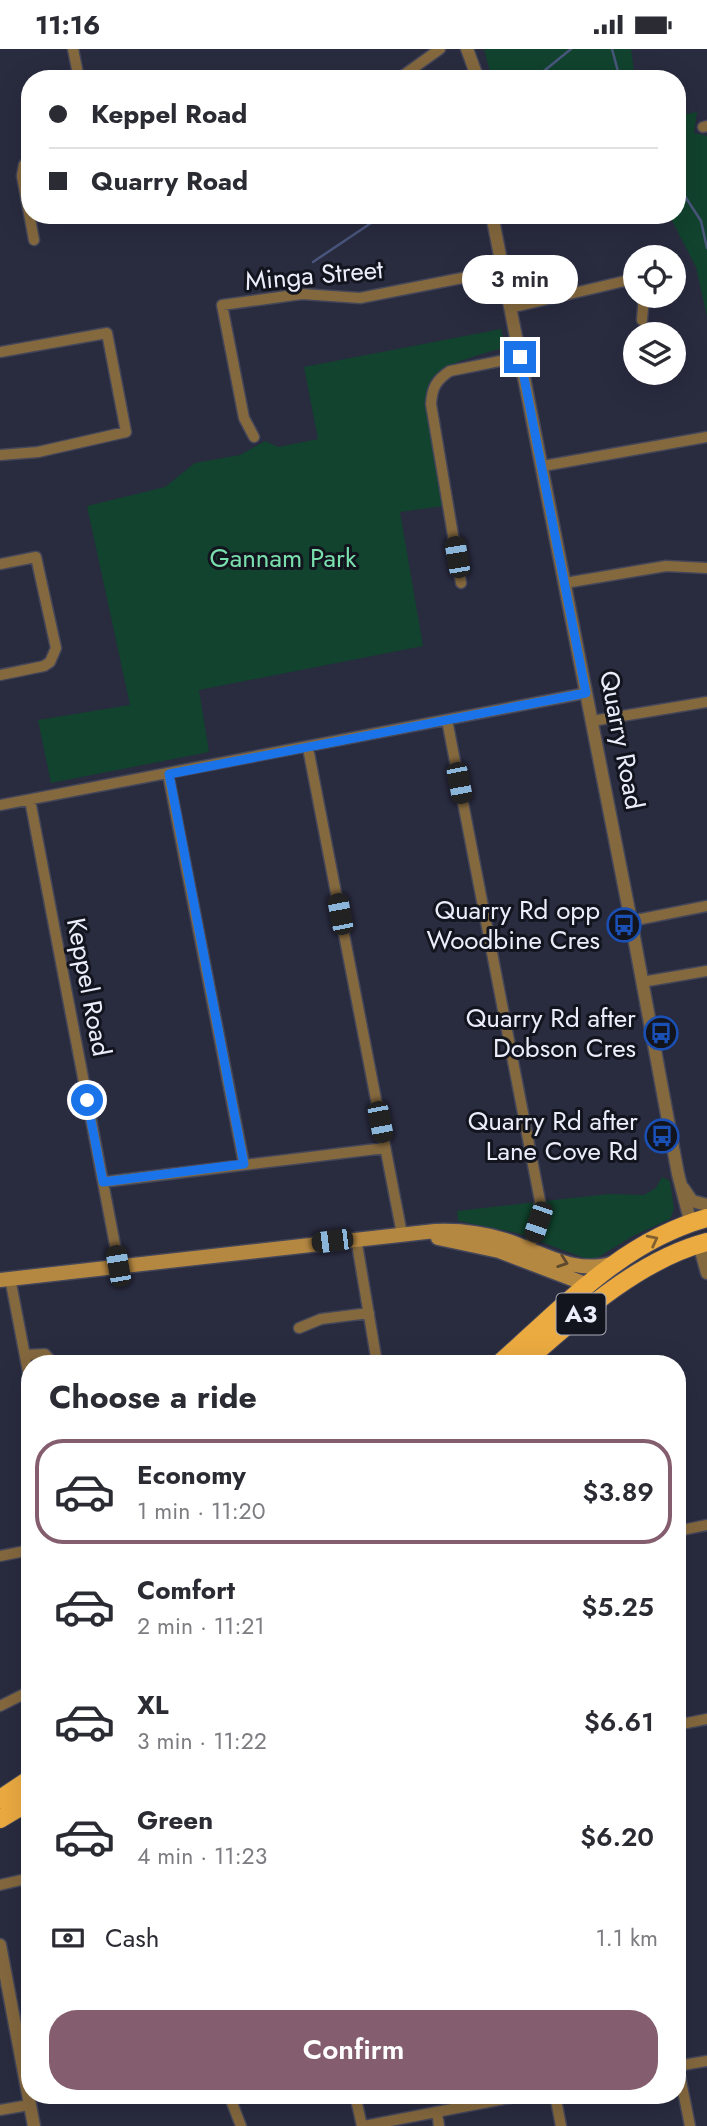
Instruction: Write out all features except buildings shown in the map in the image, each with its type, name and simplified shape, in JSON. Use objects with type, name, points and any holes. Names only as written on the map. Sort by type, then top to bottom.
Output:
[{"type":"highway","name":"Quarry Road","points":[[699,1221],[703,1243]]},
{"type":"highway","name":"A3","points":[[509,1355],[618,1261],[652,1240],[699,1221]]},
{"type":"highway","name":"A3","points":[[533,1355],[580,1315],[642,1271],[703,1243]]},
{"type":"highway","points":[[588,1285],[601,1285],[642,1271]]},
{"type":"highway","points":[[0,1799],[21,1785]]},
{"type":"highway","points":[[0,1819],[21,1806]]},
{"type":"main road","points":[[5,1279],[435,1231],[463,1232],[504,1240],[588,1285]]},
{"type":"main road","points":[[527,1254],[582,1267],[601,1266],[618,1261]]},
{"type":"street","points":[[73,49],[77,70]]},
{"type":"street","points":[[411,70],[440,49]]},
{"type":"street","points":[[467,49],[475,70]]},
{"type":"street","points":[[31,224],[34,240]]},
{"type":"street","name":"Quarry Road","points":[[494,224],[678,1174],[699,1221]]},
{"type":"street","name":"Minga Street","points":[[254,437],[244,418],[222,306],[302,294],[360,298],[503,270]]},
{"type":"street","points":[[510,309],[623,281]]},
{"type":"street","points":[[642,320],[643,308]]},
{"type":"street","points":[[0,352],[107,333],[126,432],[38,452],[0,456]]},
{"type":"street","points":[[461,583],[430,404],[432,392],[441,377],[450,371],[520,357]]},
{"type":"street","points":[[542,466],[707,437]]},
{"type":"street","points":[[0,564],[36,557],[56,648],[50,662],[44,666],[0,675]]},
{"type":"street","points":[[565,583],[666,566],[707,569]]},
{"type":"street","points":[[0,805],[586,693]]},
{"type":"street","points":[[592,721],[707,702]]},
{"type":"street","points":[[447,720],[540,1201],[539,1218],[527,1254]]},
{"type":"street","points":[[308,748],[402,1234]]},
{"type":"street","points":[[169,774],[244,1164]]},
{"type":"street","name":"Keppel Road","points":[[30,800],[118,1266]]},
{"type":"street","points":[[631,921],[707,906]]},
{"type":"street","points":[[642,982],[707,971]]},
{"type":"street","points":[[103,1182],[385,1148]]},
{"type":"street","points":[[678,1174],[689,1198],[695,1203],[707,1205]]},
{"type":"street","points":[[356,1238],[376,1355]]},
{"type":"street","name":"Quarry Road","points":[[703,1243],[707,1273]]},
{"type":"street","points":[[5,1279],[25,1355],[46,1355]]},
{"type":"street","points":[[299,1328],[321,1319],[369,1313]]},
{"type":"street","points":[[686,1529],[707,1525]]},
{"type":"street","points":[[0,1556],[21,1552]]},
{"type":"street","points":[[0,1706],[21,1696]]},
{"type":"street","points":[[686,1723],[707,1719]]},
{"type":"street","points":[[0,1885],[21,1880]]},
{"type":"street","points":[[0,1945],[21,2064]]},
{"type":"street","points":[[686,2065],[707,2061]]},
{"type":"street","points":[[232,2104],[240,2126]]},
{"type":"street","points":[[357,2104],[363,2126],[478,2104]]},
{"type":"street","points":[[557,2104],[561,2126]]},
{"type":"street","points":[[686,2104],[690,2126]]},
{"type":"street","points":[[0,2110],[29,2105],[34,2126]]},
{"type":"street","points":[[437,2112],[439,2126]]},
{"type":"green space","points":[[484,49],[631,49],[634,70],[490,70]]},
{"type":"green space","points":[[697,112],[694,133],[707,136],[707,317],[696,267],[674,224],[686,224],[686,114]]},
{"type":"green space","name":"Gannam Park","points":[[501,329],[505,347],[447,367],[433,377],[427,389],[425,403],[443,506],[400,512],[423,646],[199,690],[209,752],[51,783],[38,720],[130,705],[87,506],[165,487],[195,463],[240,455],[265,441],[278,447],[318,439],[304,367]]},
{"type":"green space","points":[[662,1177],[670,1181],[674,1209],[670,1219],[633,1236],[592,1261],[517,1233],[458,1221],[457,1211],[608,1194],[644,1195],[656,1188]]},
{"type":"waterway","points":[[545,70],[571,49]]},
{"type":"waterway","points":[[612,49],[618,70]]},
{"type":"waterway","points":[[686,198],[701,221],[707,248]]},
{"type":"waterway","points":[[313,262],[370,224]]},
{"type":"place","name":"Quarry Rd opp Woodbine Cres","points":[[624,925]]},
{"type":"place","name":"Quarry Rd after Dobson Cres","points":[[661,1033]]},
{"type":"place","name":"Quarry Rd after Lane Cove Rd","points":[[662,1136]]},
{"type":"route","points":[[87,1100],[103,1182],[244,1164],[169,774],[586,693],[520,357]]}]
